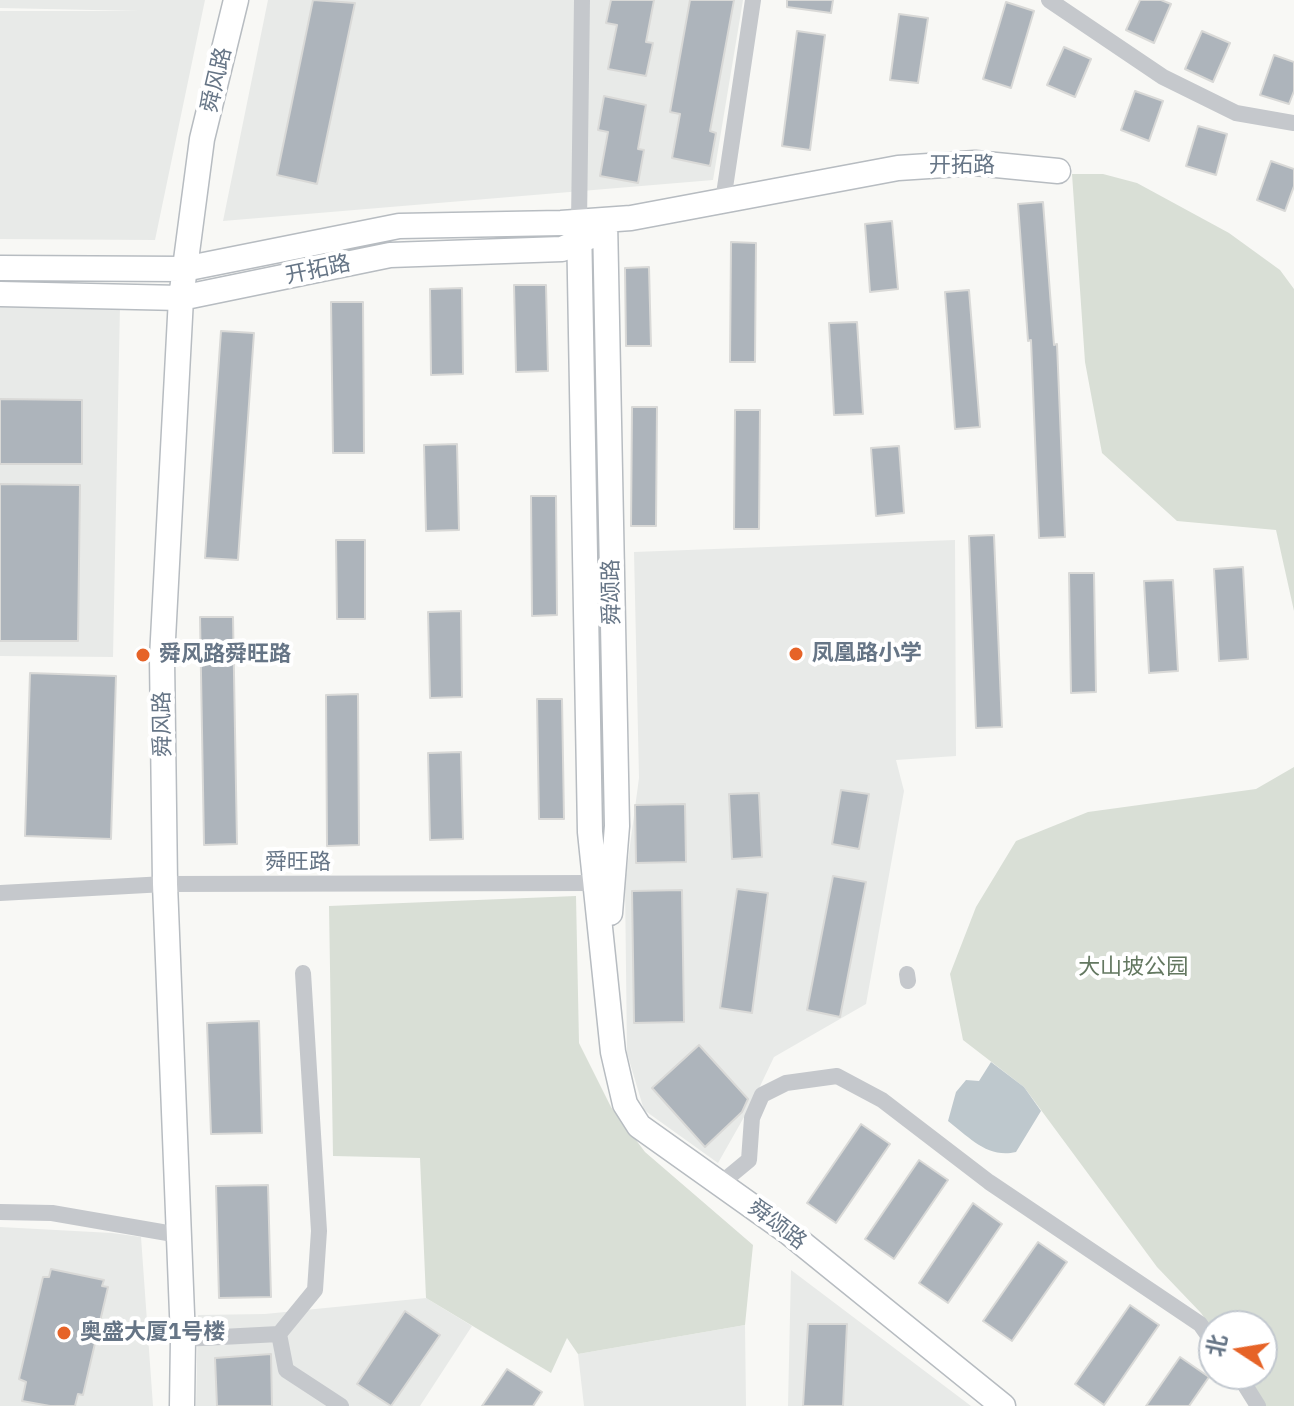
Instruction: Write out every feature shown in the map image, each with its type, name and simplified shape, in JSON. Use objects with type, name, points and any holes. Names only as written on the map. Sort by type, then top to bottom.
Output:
[{"type":"main road","name":"舜风路","points":[[182,1406],[183,1339],[165,884],[162,658],[184,269],[202,139],[236,0]]},
{"type":"main road","name":"开拓路","points":[[0,268],[184,269],[399,226],[579,232],[631,218],[898,168],[975,163],[1058,171]]},
{"type":"main road","name":"舜颂路","points":[[605,225],[617,826],[606,963]]},
{"type":"main road","name":"开拓路","points":[[0,294],[181,298],[390,255],[562,249],[579,232]]},
{"type":"main road","name":"舜颂路","points":[[579,232],[590,832],[613,1052],[625,1104],[639,1126],[788,1232],[1003,1406]]},
{"type":"street","points":[[579,232],[582,0]]},
{"type":"street","points":[[723,201],[753,0]]},
{"type":"street","points":[[1049,0],[1163,77],[1236,113],[1294,123]]},
{"type":"street","name":"舜旺路","points":[[0,893],[165,884],[596,883]]},
{"type":"street","points":[[183,1339],[279,1334],[315,1290],[319,1231],[303,973]]},
{"type":"street","points":[[720,1184],[749,1160],[752,1118],[762,1095],[786,1083],[837,1076],[882,1100],[989,1182],[1198,1323]]},
{"type":"street","points":[[0,1212],[52,1213],[179,1235]]},
{"type":"street","points":[[279,1334],[286,1370],[341,1406]]},
{"type":"shaded area","points":[[0,0],[205,0],[155,240],[0,239],[0,11],[139,11],[0,8]]},
{"type":"shaded area","points":[[268,0],[743,0],[713,180],[223,221]]},
{"type":"shaded area","points":[[0,305],[120,305],[113,657],[0,656]]},
{"type":"shaded area","points":[[955,540],[956,756],[896,760],[904,791],[866,1004],[774,1057],[718,1163],[644,1110],[627,1053],[625,883],[639,778],[634,552]]},
{"type":"shaded area","points":[[991,1062],[1024,1087],[1041,1111],[1016,1152],[988,1149],[948,1121],[956,1092],[966,1080],[979,1081]]},
{"type":"shaded area","points":[[0,1227],[141,1237],[153,1406],[0,1406]]},
{"type":"shaded area","points":[[791,1270],[971,1406],[788,1406]]},
{"type":"shaded area","points":[[426,1298],[472,1326],[420,1406],[196,1406],[198,1315],[265,1314]]},
{"type":"shaded area","points":[[745,1325],[746,1406],[584,1406],[578,1354]]},
{"type":"green space","points":[[1072,174],[1103,174],[1137,183],[1229,233],[1280,270],[1294,289],[1294,611],[1276,530],[1177,521],[1102,453],[1085,362]]},
{"type":"green space","name":"大山坡公园","points":[[1294,767],[1294,1406],[1266,1406],[1255,1390],[1278,1390],[1278,1310],[1198,1310],[1157,1267],[1024,1087],[963,1040],[950,974],[976,907],[1016,841],[1088,812],[1256,789]]},
{"type":"green space","points":[[576,896],[579,1043],[611,1107],[645,1152],[753,1245],[745,1325],[578,1354],[567,1338],[551,1373],[426,1298],[420,1158],[333,1156],[329,906]]},
{"type":"building","points":[[313,0],[355,3],[317,184],[277,175]]},
{"type":"building","points":[[611,0],[654,0],[646,42],[653,43],[646,76],[608,69],[617,25],[606,23]]},
{"type":"building","points":[[690,0],[734,0],[710,131],[716,133],[710,166],[672,158],[680,114],[670,112]]},
{"type":"building","points":[[787,0],[833,0],[831,13],[787,7]]},
{"type":"building","points":[[1140,0],[1161,0],[1171,4],[1154,43],[1126,30]]},
{"type":"building","points":[[1006,2],[1034,11],[1011,88],[983,79]]},
{"type":"building","points":[[899,14],[928,18],[918,83],[890,80]]},
{"type":"building","points":[[797,31],[825,35],[810,150],[782,146]]},
{"type":"building","points":[[1202,31],[1230,43],[1213,82],[1185,69]]},
{"type":"building","points":[[1064,47],[1091,59],[1075,97],[1047,85]]},
{"type":"building","points":[[1274,55],[1294,62],[1294,91],[1289,104],[1260,95]]},
{"type":"building","points":[[1135,91],[1163,101],[1149,141],[1121,130]]},
{"type":"building","points":[[604,96],[646,105],[638,149],[644,150],[638,183],[600,176],[608,132],[598,130]]},
{"type":"building","points":[[1198,126],[1227,134],[1216,175],[1186,166]]},
{"type":"building","points":[[1271,161],[1294,169],[1294,186],[1285,211],[1257,200]]},
{"type":"building","points":[[1043,202],[1054,345],[1057,344],[1065,537],[1039,538],[1031,340],[1028,341],[1018,204]]},
{"type":"building","points":[[892,221],[898,289],[870,292],[865,224]]},
{"type":"building","points":[[731,242],[756,243],[755,362],[730,362]]},
{"type":"building","points":[[649,267],[651,346],[626,346],[625,268]]},
{"type":"building","points":[[514,285],[546,285],[548,371],[516,372]]},
{"type":"building","points":[[462,288],[463,374],[431,375],[430,289]]},
{"type":"building","points":[[969,290],[980,427],[955,429],[945,292]]},
{"type":"building","points":[[331,302],[363,302],[364,453],[333,453]]},
{"type":"building","points":[[857,322],[863,414],[834,415],[829,323]]},
{"type":"building","points":[[221,331],[254,333],[238,560],[205,558]]},
{"type":"building","points":[[0,399],[82,400],[82,464],[0,464]]},
{"type":"building","points":[[632,407],[657,407],[656,526],[631,526]]},
{"type":"building","points":[[735,410],[760,410],[759,529],[734,529]]},
{"type":"building","points":[[457,444],[459,530],[426,531],[424,445]]},
{"type":"building","points":[[899,446],[904,513],[876,516],[871,448]]},
{"type":"building","points":[[0,484],[80,485],[78,641],[0,641]]},
{"type":"building","points":[[531,496],[556,496],[557,615],[532,616]]},
{"type":"building","points":[[994,535],[1002,727],[976,728],[969,536]]},
{"type":"building","points":[[336,540],[365,540],[365,619],[337,619]]},
{"type":"building","points":[[1243,567],[1248,659],[1219,661],[1214,569]]},
{"type":"building","points":[[1069,573],[1094,573],[1096,692],[1071,693]]},
{"type":"building","points":[[1173,580],[1178,671],[1149,673],[1144,581]]},
{"type":"building","points":[[461,611],[462,697],[430,698],[428,612]]},
{"type":"building","points":[[200,617],[233,617],[237,844],[204,845]]},
{"type":"building","points":[[30,673],[116,676],[111,839],[25,836]]},
{"type":"building","points":[[358,694],[359,845],[327,846],[326,695]]},
{"type":"building","points":[[537,699],[562,699],[564,819],[539,819]]},
{"type":"building","points":[[461,752],[463,839],[430,840],[428,753]]},
{"type":"building","points":[[841,790],[869,794],[859,849],[832,844]]},
{"type":"building","points":[[759,793],[762,857],[732,859],[729,794]]},
{"type":"building","points":[[685,804],[686,862],[636,863],[635,805]]},
{"type":"building","points":[[833,876],[866,882],[840,1017],[807,1010]]},
{"type":"building","points":[[737,889],[768,893],[752,1013],[720,1008]]},
{"type":"building","points":[[682,890],[684,1022],[634,1023],[632,891]]},
{"type":"building","points":[[259,1021],[262,1133],[211,1134],[207,1023]]},
{"type":"building","points":[[699,1045],[748,1099],[742,1112],[705,1147],[652,1088]]},
{"type":"building","points":[[861,1124],[890,1144],[836,1223],[807,1203]]},
{"type":"building","points":[[919,1160],[948,1180],[894,1259],[865,1239]]},
{"type":"building","points":[[268,1185],[271,1297],[219,1298],[216,1186]]},
{"type":"building","points":[[973,1203],[1002,1224],[948,1303],[919,1283]]},
{"type":"building","points":[[1038,1242],[1067,1262],[1012,1341],[983,1321]]},
{"type":"building","name":"奥盛大厦1号楼","points":[[51,1269],[104,1280],[102,1286],[108,1287],[83,1395],[78,1394],[75,1406],[22,1401],[26,1382],[19,1379],[43,1277],[49,1277]]},
{"type":"building","points":[[1130,1305],[1159,1325],[1104,1405],[1075,1384]]},
{"type":"building","points":[[405,1311],[440,1335],[391,1406],[357,1384]]},
{"type":"building","points":[[808,1324],[847,1324],[843,1406],[803,1406]]},
{"type":"building","points":[[271,1354],[272,1406],[217,1406],[215,1358]]},
{"type":"building","points":[[1180,1357],[1198,1369],[1200,1390],[1189,1406],[1146,1406]]},
{"type":"building","points":[[507,1369],[542,1392],[533,1406],[482,1406]]},
{"type":"place","name":"凤凰路小学","points":[[796,654]]},
{"type":"place","name":"舜风路舜旺路","points":[[143,655]]},
{"type":"place","name":"奥盛大厦1号楼","points":[[64,1333]]}]
